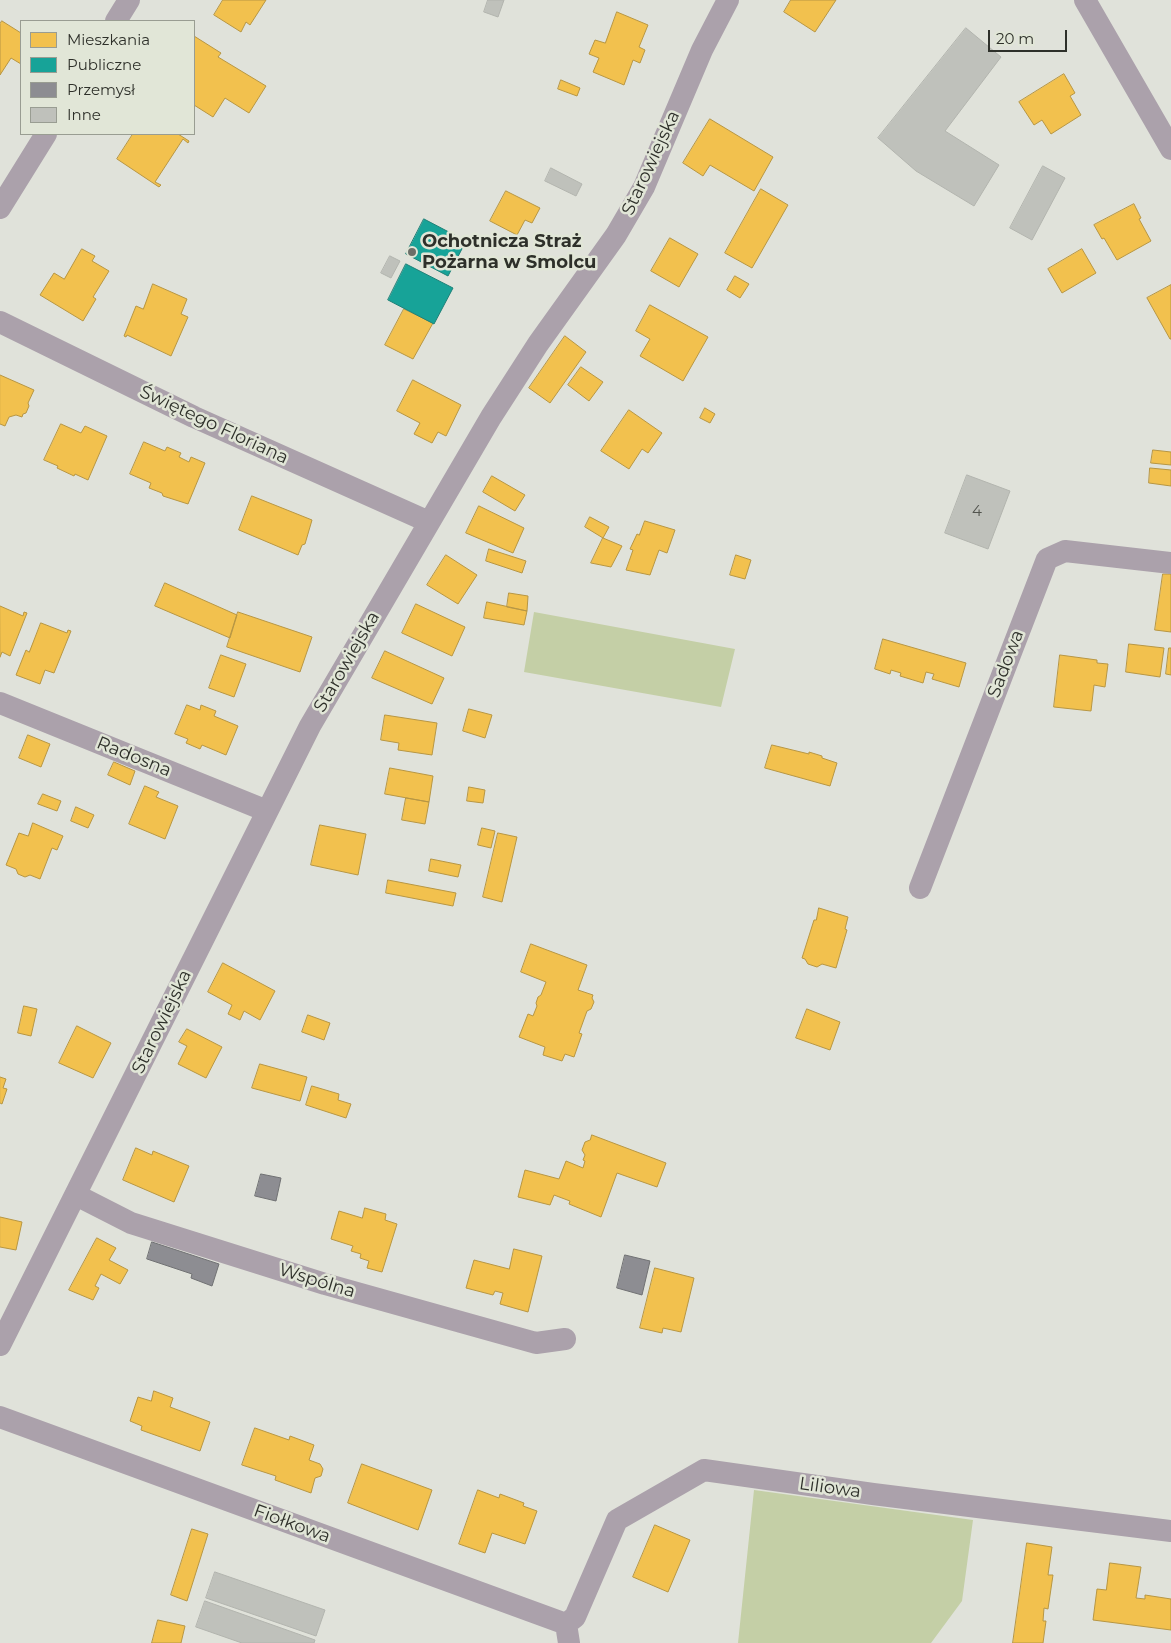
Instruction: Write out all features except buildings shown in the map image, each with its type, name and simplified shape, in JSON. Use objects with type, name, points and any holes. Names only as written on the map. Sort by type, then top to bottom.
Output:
[{"type":"street","points":[[117,20],[129,0]]},
{"type":"street","name":"Starowiejska","points":[[0,1345],[310,726],[491,416],[538,344],[616,235],[644,187],[702,50],[728,0]]},
{"type":"street","points":[[1085,0],[1171,149]]},
{"type":"street","points":[[0,208],[45,135]]},
{"type":"street","name":"Świętego Floriana","points":[[0,322],[194,417],[429,522]]},
{"type":"street","name":"Sadowa","points":[[920,888],[1047,559],[1065,551],[1171,563]]},
{"type":"street","name":"Radosna","points":[[0,703],[267,811]]},
{"type":"street","name":"Wspólna","points":[[76,1195],[131,1223],[325,1284],[536,1342],[565,1339]]},
{"type":"street","name":"Fiołkowa","points":[[0,1417],[567,1633]]},
{"type":"street","name":"Liliowa","points":[[567,1633],[617,1520],[704,1470],[873,1494],[1171,1531]]},
{"type":"green space","points":[[534,612],[735,649],[721,707],[524,672]]},
{"type":"green space","points":[[754,1490],[973,1520],[962,1601],[931,1643],[738,1643]]},
{"type":"place","name":"Ochotnicza Straż Pożarna w Smolcu","points":[[412,252]]}]
